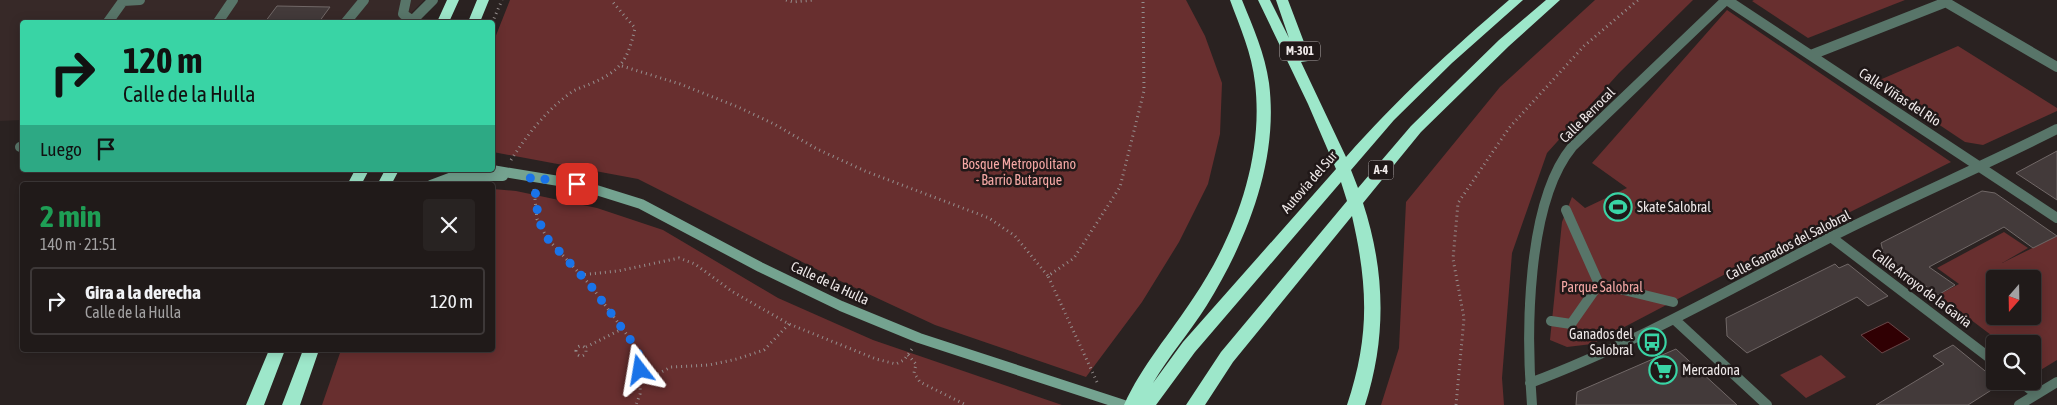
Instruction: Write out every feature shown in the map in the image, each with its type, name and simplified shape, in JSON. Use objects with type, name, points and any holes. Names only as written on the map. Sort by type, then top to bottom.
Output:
[{"type":"highway","points":[[444,20],[453,0]]},
{"type":"highway","points":[[475,20],[483,0]]},
{"type":"highway","points":[[1182,341],[1201,300],[1236,234],[1258,163],[1262,127],[1262,83],[1253,44],[1236,0]]},
{"type":"highway","points":[[1264,0],[1317,109],[1343,169],[1360,215],[1368,251],[1373,289],[1374,322],[1370,351],[1356,405]]},
{"type":"highway","name":"M-301","points":[[1282,0],[1295,40],[1310,74],[1317,109]]},
{"type":"highway","name":"Autovía del Sur","points":[[1146,405],[1182,341],[1389,117],[1447,60],[1517,0]]},
{"type":"highway","name":"A-4","points":[[1195,405],[1227,357],[1416,129],[1504,44],[1554,0]]},
{"type":"highway","name":"A-4","points":[[1133,405],[1150,372],[1182,341]]},
{"type":"highway","points":[[255,405],[277,352]]},
{"type":"highway","points":[[291,405],[310,352]]},
{"type":"street","points":[[109,20],[123,1],[140,0]]},
{"type":"street","points":[[219,20],[233,0]]},
{"type":"street","points":[[348,20],[364,0]]},
{"type":"street","points":[[406,0],[403,14],[410,20]]},
{"type":"street","points":[[414,20],[433,0]]},
{"type":"street","name":"Calle Viñas del Río","points":[[1726,0],[2057,218]]},
{"type":"street","name":"Calle Berrocal","points":[[1532,405],[1530,328],[1536,247],[1543,207],[1559,165],[1572,146],[1726,0]]},
{"type":"street","points":[[1811,55],[1944,1],[2057,67]]},
{"type":"street","name":"Calle Ganados del Salobral","points":[[1530,383],[1575,368],[1831,237],[1981,168],[2057,129]]},
{"type":"street","points":[[495,170],[530,177]]},
{"type":"street","points":[[439,182],[455,176],[530,177]]},
{"type":"street","name":"Calle de la Hulla","points":[[530,177],[577,184],[641,204],[760,267],[841,306],[919,338],[1124,405]]},
{"type":"street","points":[[1566,210],[1599,284]]},
{"type":"street","name":"Calle Arroyo de la Gavia","points":[[1831,237],[1986,355]]},
{"type":"street","points":[[1599,284],[1673,302]]},
{"type":"street","points":[[1551,321],[1571,324],[1599,284]]},
{"type":"street","points":[[1674,319],[1767,405]]},
{"type":"street","points":[[291,405],[316,352]]},
{"type":"street","points":[[2019,405],[2057,382]]},
{"type":"street","points":[[2031,390],[2036,394]]},
{"type":"path","points":[[493,20],[502,0]]},
{"type":"path","points":[[504,172],[531,129],[570,93],[614,72],[622,66],[630,50],[635,28],[611,0]]},
{"type":"path","points":[[786,0],[793,2],[813,0]]},
{"type":"path","points":[[1048,276],[1074,258],[1120,187],[1144,91],[1143,0]]},
{"type":"path","points":[[1456,405],[1464,318],[1453,259],[1458,202],[1509,128],[1584,46],[1638,0]]},
{"type":"path","points":[[622,66],[680,84],[722,101],[774,124],[816,149],[865,171],[989,218],[1015,236],[1048,276],[1104,399]]},
{"type":"path","points":[[530,177],[536,195],[538,219],[547,238],[580,275],[622,328],[641,358],[640,394],[636,405]]},
{"type":"path","points":[[580,275],[618,271],[679,258],[695,264],[734,292],[789,324],[876,359],[896,364],[904,360],[919,338]]},
{"type":"path","points":[[640,384],[671,368],[709,365],[737,359],[764,350],[789,324]]},
{"type":"path","points":[[586,348],[622,328]]},
{"type":"path","points":[[908,355],[916,364],[914,373],[920,382],[966,405]]},
{"type":"shaded area","points":[[0,0],[424,0],[411,13],[425,20],[20,20],[20,120],[0,121]]},
{"type":"shaded area","points":[[1888,322],[1910,339],[1882,353],[1861,335]]},
{"type":"green space","name":"Bosque Metropolitano - Barrio Butarque","points":[[510,0],[1186,0],[1205,36],[1222,83],[1220,134],[1208,184],[1179,242],[1142,302],[1086,377],[935,325],[834,278],[638,179],[495,152],[495,38]]},
{"type":"green space","points":[[1595,0],[1693,0],[1619,73],[1547,153],[1512,253],[1502,378],[1504,405],[1381,405],[1399,348],[1406,202],[1500,87]]},
{"type":"green space","points":[[1905,0],[1808,38],[1752,1]]},
{"type":"green space","name":"Parque Salobral","points":[[1727,10],[1951,162],[1733,270],[1592,344],[1567,347],[1550,340],[1562,222],[1572,197],[1585,208],[1627,188],[1592,163]]},
{"type":"green space","points":[[1958,46],[2057,108],[2057,111],[1983,145],[1965,142],[1875,82]]},
{"type":"green space","points":[[495,189],[516,191],[597,208],[663,230],[778,298],[873,340],[1062,405],[322,405],[340,352],[495,352]]},
{"type":"green space","points":[[2004,232],[2028,248],[2002,263],[2057,236],[2057,360],[2041,370],[2041,335],[1991,335],[1938,295],[1959,284],[1937,268]]},
{"type":"green space","points":[[1821,355],[1846,377],[1806,398],[1780,375]]},
{"type":"building","points":[[277,6],[330,7],[320,20],[266,20]]},
{"type":"building","points":[[2057,151],[2057,200],[2016,173]]},
{"type":"building","points":[[1982,191],[1995,193],[2057,236],[2033,248],[2004,227],[1929,267],[1955,285],[1938,295],[1884,256],[1881,243]]},
{"type":"building","points":[[1835,264],[1839,268],[1848,264],[1888,296],[1868,306],[1857,297],[1747,353],[1727,336],[1726,318]]},
{"type":"building","points":[[1953,345],[1986,372],[1986,390],[1991,390],[1968,405],[1876,405],[1944,364],[1933,356]]},
{"type":"building","name":"Mercadona","points":[[1676,349],[1737,405],[1576,405],[1577,392]]},
{"type":"place","name":"Skate Salobral","points":[[1618,207]]},
{"type":"place","name":"Ganados del Salobral","points":[[1652,342]]},
{"type":"place","name":"Mercadona","points":[[1663,370]]},
{"type":"route","points":[[577,184],[530,177],[536,195],[538,219],[547,238],[591,286],[630,339],[641,358],[640,370]]}]
